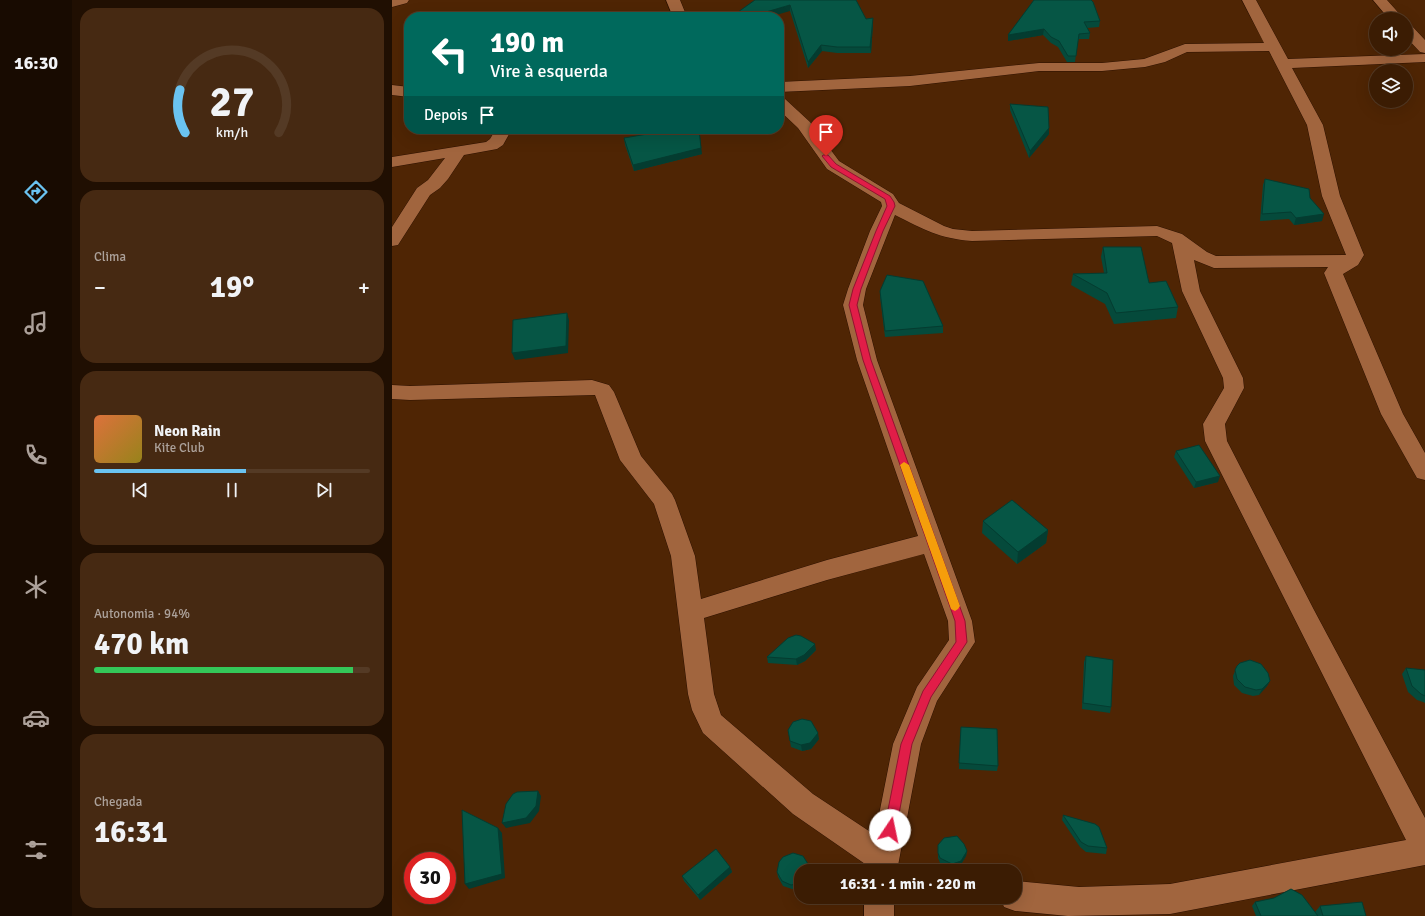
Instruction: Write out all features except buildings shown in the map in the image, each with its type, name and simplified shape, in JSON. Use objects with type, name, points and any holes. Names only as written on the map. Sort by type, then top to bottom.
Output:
[{"type":"street","points":[[392,3],[402,0]]},
{"type":"street","points":[[673,0],[678,12]]},
{"type":"street","points":[[1249,0],[1315,125],[1331,196],[1355,255],[1351,261],[1337,268],[1333,273],[1392,414],[1425,472]]},
{"type":"street","points":[[1380,0],[1391,12]]},
{"type":"street","points":[[1413,36],[1425,49]]},
{"type":"street","points":[[784,87],[910,81],[1028,68],[1102,67],[1144,63],[1160,59],[1185,48],[1273,46]]},
{"type":"street","points":[[1282,64],[1425,58]]},
{"type":"street","points":[[392,90],[404,91]]},
{"type":"street","points":[[784,106],[804,125],[833,165],[887,198],[891,206],[938,230],[951,234],[972,236],[1157,231],[1171,235],[1181,241],[1195,254],[1214,262],[1351,261]]},
{"type":"street","points":[[417,175],[458,152],[491,146],[497,142],[501,134]]},
{"type":"street","points":[[392,162],[434,184],[458,152]]},
{"type":"street","points":[[392,241],[417,204],[417,175]]},
{"type":"street","points":[[883,864],[907,744],[926,695],[962,642],[960,621],[867,360],[853,305],[857,289],[879,231],[891,206]]},
{"type":"street","points":[[1181,241],[1191,291],[1233,378],[1234,388],[1214,424],[1216,441],[1305,618],[1425,847]]},
{"type":"street","points":[[392,392],[410,393],[592,387],[602,390],[607,397],[631,460],[664,500],[683,556],[701,694],[705,710],[712,724],[803,804],[882,864]]},
{"type":"street","points":[[691,612],[827,570],[932,542]]},
{"type":"street","points":[[1022,897],[1079,902],[1170,899],[1425,851]]},
{"type":"street","points":[[878,916],[879,904]]},
{"type":"slow traffic","points":[[904,465],[955,606]]},
{"type":"route","points":[[826,156],[833,165],[887,198],[890,202],[891,206],[879,231],[857,289],[853,305],[867,360],[960,621],[962,642],[926,695],[907,744],[890,830]]}]
